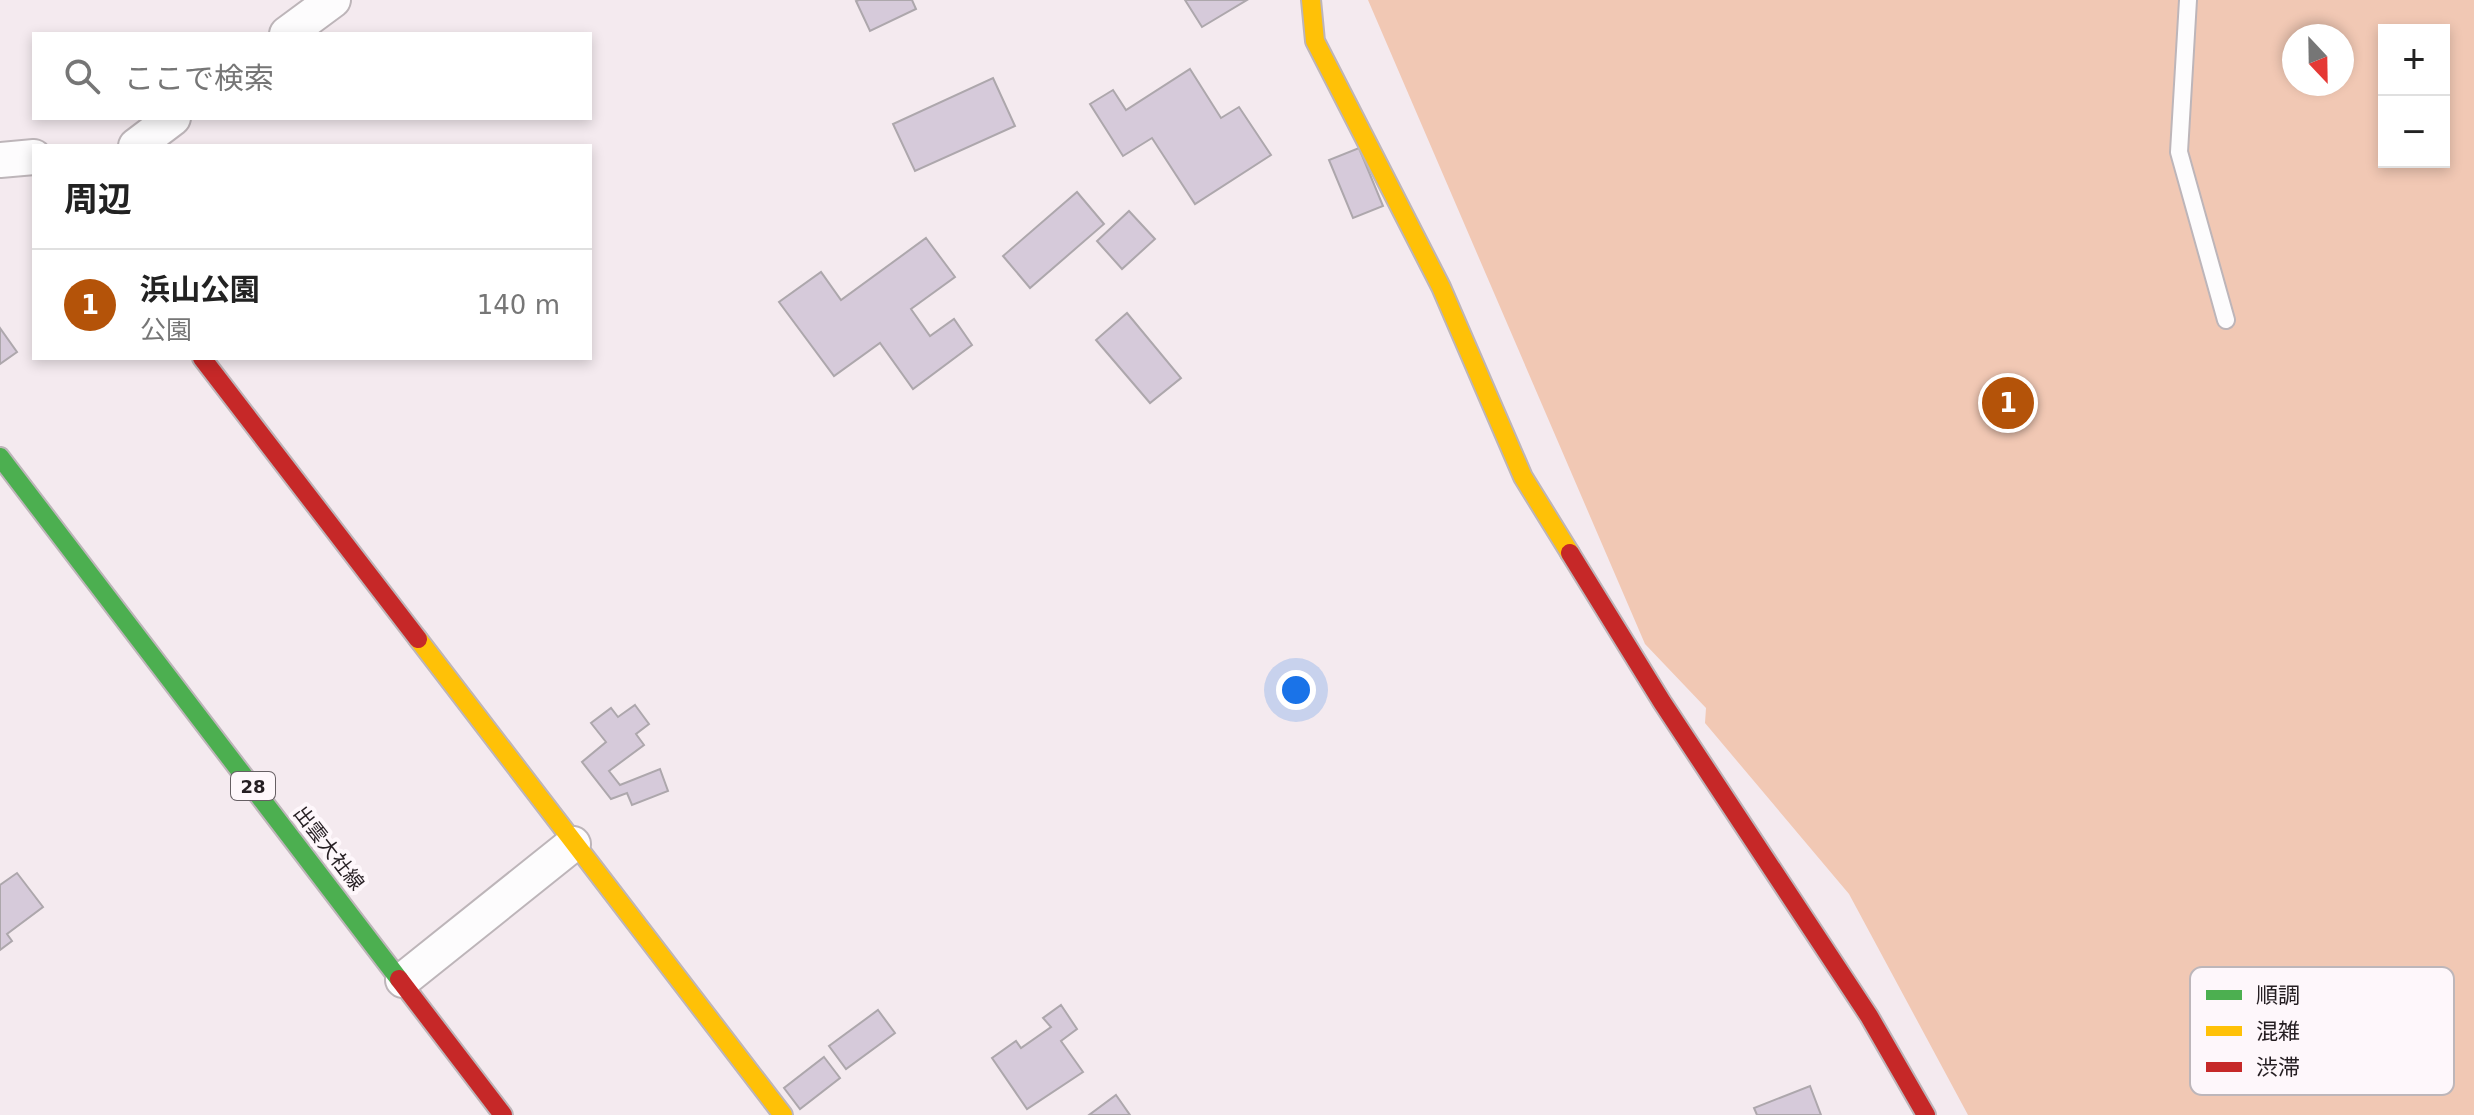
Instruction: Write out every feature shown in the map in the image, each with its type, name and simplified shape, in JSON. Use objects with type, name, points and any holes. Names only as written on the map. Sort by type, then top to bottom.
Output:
[{"type":"street","points":[[290,32],[333,0]]},
{"type":"street","points":[[1311,0],[1315,41],[1441,287],[1523,477],[1662,702],[1869,1016],[1926,1115]]},
{"type":"street","points":[[139,144],[170,120]]},
{"type":"street","points":[[0,160],[32,157]]},
{"type":"street","points":[[204,360],[783,1115]]},
{"type":"street","name":"出雲大社線","points":[[0,457],[403,980],[503,1115]]},
{"type":"street","points":[[403,980],[573,844]]},
{"type":"lane","points":[[2188,0],[2179,152],[2226,320]]},
{"type":"shaded area","points":[[1368,0],[2474,0],[2474,1115],[1968,1115],[1849,894],[1705,723],[1706,708],[1645,644]]},
{"type":"building","points":[[912,0],[916,9],[870,31],[856,1]]},
{"type":"building","points":[[1185,0],[1247,0],[1202,27]]},
{"type":"building","points":[[1190,69],[1221,118],[1239,107],[1271,155],[1195,204],[1152,138],[1123,156],[1090,104],[1113,90],[1126,110]]},
{"type":"building","points":[[993,78],[1015,126],[915,171],[893,124]]},
{"type":"building","points":[[1359,148],[1383,206],[1353,218],[1329,160]]},
{"type":"building","points":[[1077,192],[1104,224],[1030,288],[1003,256]]},
{"type":"building","points":[[1129,211],[1155,239],[1122,269],[1097,241]]},
{"type":"building","points":[[926,238],[955,277],[911,309],[930,336],[954,319],[972,345],[913,389],[880,343],[834,376],[779,302],[821,272],[841,300]]},
{"type":"building","points":[[1127,313],[1181,378],[1150,403],[1096,340]]},
{"type":"building","points":[[0,328],[17,352],[0,364]]},
{"type":"building","points":[[635,705],[649,724],[636,734],[644,745],[609,771],[620,785],[660,769],[668,791],[632,805],[627,793],[611,799],[582,762],[606,742],[591,723],[611,708],[618,717]]},
{"type":"building","points":[[17,873],[43,907],[7,934],[12,941],[0,950],[0,885]]},
{"type":"building","points":[[1061,1005],[1077,1029],[1061,1041],[1083,1072],[1027,1109],[992,1058],[1016,1041],[1021,1048],[1051,1027],[1043,1018]]},
{"type":"building","points":[[878,1010],[895,1033],[846,1069],[829,1046]]},
{"type":"building","points":[[824,1057],[840,1078],[800,1109],[784,1088]]},
{"type":"building","points":[[1810,1086],[1821,1115],[1757,1115],[1754,1108]]},
{"type":"building","points":[[1116,1095],[1130,1115],[1089,1115]]},
{"type":"traffic: fast","points":[[0,457],[399,979]]},
{"type":"traffic: slow","points":[[1311,0],[1315,41],[1441,287],[1523,477],[1570,553]]},
{"type":"traffic: slow","points":[[418,639],[783,1115]]},
{"type":"traffic: jam","points":[[204,360],[418,639]]},
{"type":"traffic: jam","points":[[1570,553],[1662,702],[1869,1016],[1926,1115]]},
{"type":"traffic: jam","points":[[399,979],[503,1115]]},
{"type":"place","name":"浜山公園","points":[[2008,403]]}]
